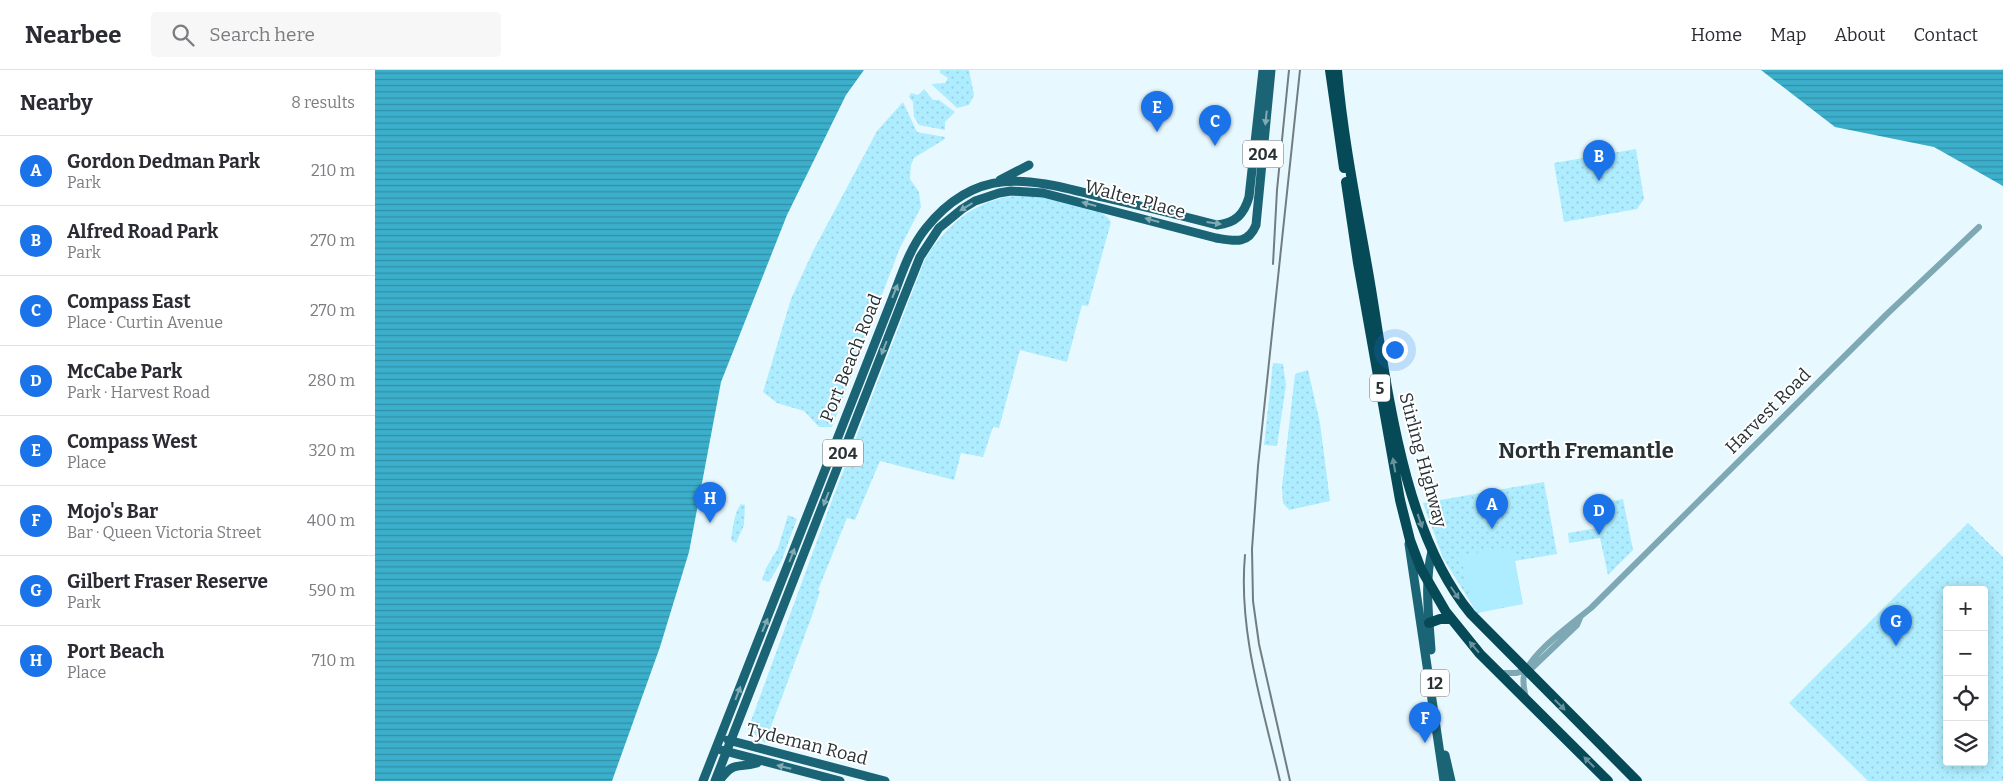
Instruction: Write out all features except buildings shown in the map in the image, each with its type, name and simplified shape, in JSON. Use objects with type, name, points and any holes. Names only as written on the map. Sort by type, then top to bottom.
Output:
[{"type":"highway","name":"Stirling Highway","points":[[1330,70],[1358,263],[1406,526],[1429,585],[1451,619],[1499,673],[1608,781]]},
{"type":"highway","name":"Stirling Highway","points":[[1337,70],[1358,215],[1387,386],[1411,491],[1432,551],[1462,603],[1526,671],[1637,781]]},
{"type":"highway","points":[[1429,623],[1439,619],[1451,619]]},
{"type":"main road","name":"Walter Place","points":[[1031,180],[1063,186],[1217,225],[1234,221],[1243,213],[1249,196],[1263,70]]},
{"type":"main road","name":"Walter Place","points":[[1011,191],[1036,192],[1070,199],[1233,241],[1244,240],[1249,237],[1256,225],[1271,70]]},
{"type":"main road","points":[[995,183],[1029,165]]},
{"type":"main road","name":"Port Beach Road","points":[[703,781],[859,382],[914,248],[926,229],[948,206],[965,194],[995,183],[1031,180]]},
{"type":"main road","name":"Port Beach Road","points":[[715,781],[732,742],[920,257],[934,234],[961,209],[986,197],[1011,191]]},
{"type":"main road","name":"12","points":[[1406,526],[1444,781]]},
{"type":"main road","name":"12","points":[[1432,551],[1429,585],[1429,623],[1440,724],[1451,781]]},
{"type":"main road","name":"Tydeman Road","points":[[721,738],[885,781]]},
{"type":"main road","name":"Tydeman Road","points":[[716,748],[840,781]]},
{"type":"main road","points":[[719,781],[729,769],[736,765],[762,761]]},
{"type":"street","name":"Harvest Road","points":[[1526,671],[1537,664],[1577,625],[1580,618],[1883,318],[1979,227]]},
{"type":"street","points":[[1499,673],[1526,671],[1523,682],[1526,700]]},
{"type":"shaded area","points":[[375,70],[864,70],[846,95],[787,215],[721,382],[689,552],[660,647],[612,781],[375,781]]},
{"type":"shaded area","points":[[940,70],[969,70],[974,95],[969,105],[957,108],[931,84],[945,83],[948,78],[940,73]]},
{"type":"shaded area","points":[[1761,70],[2003,70],[2003,186],[1934,147],[1835,127]]},
{"type":"shaded area","points":[[924,89],[933,100],[939,100],[955,112],[945,122],[945,130],[919,125],[914,117],[913,102],[909,97],[911,93],[918,95]]},
{"type":"shaded area","points":[[903,102],[917,132],[945,137],[945,139],[914,158],[911,165],[910,179],[919,192],[921,207],[899,250],[832,427],[819,427],[804,411],[777,403],[763,392],[791,299],[813,251],[877,131]]},
{"type":"shaded area","points":[[1636,149],[1644,199],[1637,209],[1564,222],[1554,163]]},
{"type":"shaded area","points":[[1024,195],[1072,202],[1085,206],[1097,210],[1111,222],[1088,306],[1082,305],[1067,362],[1020,350],[999,428],[993,427],[983,457],[961,453],[954,480],[880,461],[855,520],[847,518],[818,590],[820,591],[813,613],[765,743],[748,729],[832,500],[925,259],[944,233],[967,213],[993,200]]},
{"type":"shaded area","points":[[1273,363],[1283,364],[1286,385],[1277,446],[1264,445]]},
{"type":"shaded area","points":[[1308,370],[1320,423],[1330,501],[1289,510],[1283,503],[1282,487],[1295,374]]},
{"type":"shaded area","points":[[1544,482],[1557,554],[1515,561],[1523,604],[1477,613],[1443,558],[1423,503]]},
{"type":"shaded area","points":[[1623,499],[1633,550],[1608,575],[1600,538],[1569,543],[1568,533],[1598,528],[1594,504]]},
{"type":"shaded area","points":[[741,504],[745,505],[744,525],[736,543],[731,540],[735,516]]},
{"type":"shaded area","points":[[788,515],[797,519],[781,562],[769,582],[762,580],[766,568],[778,548]]},
{"type":"shaded area","points":[[1968,523],[2003,557],[2003,781],[1868,781],[1789,703]]},
{"type":"shaded area","points":[[1506,548],[1513,549],[1522,604],[1477,612],[1469,596],[1461,555]]},
{"type":"railway","points":[[1273,264],[1277,190],[1289,70]]},
{"type":"railway","points":[[1290,781],[1259,644],[1253,601],[1252,549],[1258,466],[1300,70]]},
{"type":"railway","points":[[1245,555],[1245,612],[1253,669],[1280,781]]},
{"type":"place","name":"Compass West","points":[[1157,132]]},
{"type":"place","name":"Compass East","points":[[1215,146]]},
{"type":"place","name":"Alfred Road Park","points":[[1599,181]]},
{"type":"place","name":"Port Beach","points":[[710,523]]},
{"type":"place","name":"Gordon Dedman Park","points":[[1492,529]]},
{"type":"place","name":"McCabe Park","points":[[1599,535]]},
{"type":"place","name":"Gilbert Fraser Reserve","points":[[1896,646]]},
{"type":"place","name":"Mojo's Bar","points":[[1425,743]]},
{"type":"district","name":"North Fremantle","points":[[1586,450]]}]
